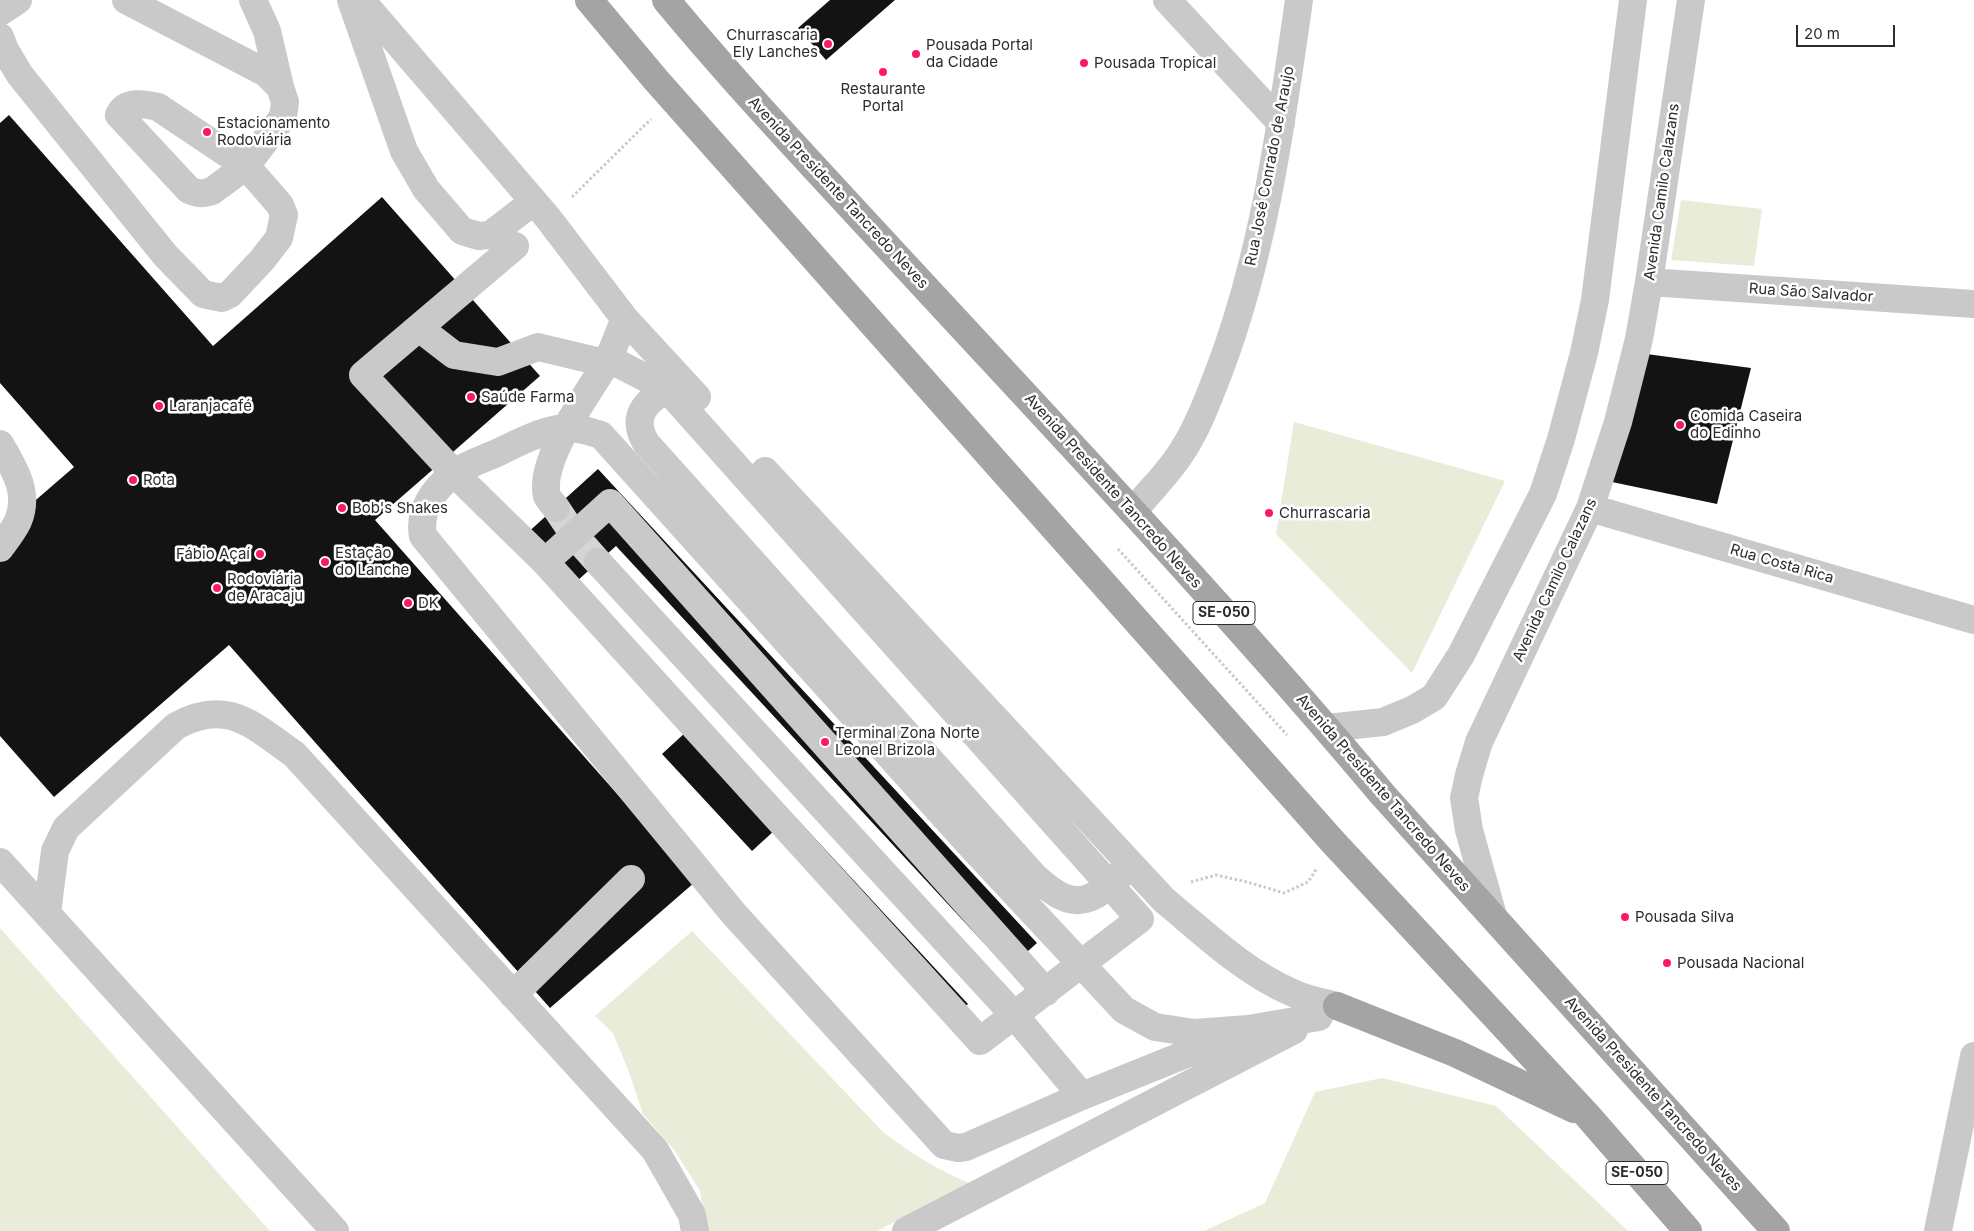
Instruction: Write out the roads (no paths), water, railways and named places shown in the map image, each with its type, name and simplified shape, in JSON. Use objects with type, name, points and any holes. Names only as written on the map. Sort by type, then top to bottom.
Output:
[{"type":"main road","name":"SE-050","points":[[589,0],[656,80],[1333,842],[1586,1115],[1688,1231]]},
{"type":"main road","name":"Avenida Presidente Tancredo Neves","points":[[666,0],[731,77],[1133,512],[1327,728],[1382,795],[1776,1231]]},
{"type":"main road","points":[[1328,1012],[1455,1053],[1586,1115]]},
{"type":"street","points":[[0,12],[18,0]]},
{"type":"street","points":[[0,37],[5,50],[20,74],[165,255],[203,294],[222,298],[230,294],[279,238],[284,215],[280,205],[246,166],[283,117],[285,102],[267,31],[254,0]]},
{"type":"street","points":[[351,0],[404,151],[426,189],[462,231],[479,236],[490,235],[533,202]]},
{"type":"street","points":[[361,0],[548,218],[674,385],[1140,919],[980,1041],[545,562],[454,473],[364,375],[515,246]]},
{"type":"street","points":[[1166,0],[1281,123]]},
{"type":"street","name":"Rua José Conrado de Araujo","points":[[1133,512],[1183,450],[1205,406],[1229,345],[1258,247],[1281,123],[1299,0]]},
{"type":"street","points":[[1327,728],[1382,722],[1412,710],[1434,697],[1461,655],[1543,494],[1574,391],[1595,300],[1633,0]]},
{"type":"street","name":"Avenida Camilo Calazans","points":[[1493,916],[1469,830],[1464,798],[1479,742],[1590,508],[1618,422],[1639,339],[1649,282],[1690,0]]},
{"type":"street","points":[[131,1],[266,73],[280,87]]},
{"type":"street","name":"Rua São Salvador","points":[[1649,282],[1974,304]]},
{"type":"street","points":[[556,508],[547,497],[546,480],[565,428],[606,363],[625,319]]},
{"type":"street","points":[[419,328],[454,355],[498,362],[538,347],[606,363],[619,364],[674,385],[1128,864],[1171,906],[1224,950],[1270,982],[1328,1012]]},
{"type":"street","points":[[674,385],[647,403],[638,420],[640,431],[646,443],[1034,876],[1050,890],[1068,900],[1082,900],[1093,898],[1111,884],[1128,864]]},
{"type":"street","points":[[1248,1029],[1082,1096],[966,1147],[958,1148],[944,1145],[734,914],[423,536],[422,519],[426,505],[436,491],[454,473],[524,440],[565,428],[585,430],[601,435],[970,845],[1124,1010],[1155,1027],[1195,1033],[1248,1029],[1328,1012]]},
{"type":"street","points":[[0,444],[18,474],[23,499],[18,522],[0,548]]},
{"type":"street","points":[[545,562],[610,503],[1046,992]]},
{"type":"street","name":"Rua Costa Rica","points":[[1590,508],[1974,620]]},
{"type":"street","points":[[598,562],[1015,1016],[1082,1096]]},
{"type":"street","points":[[47,914],[55,851],[66,828],[176,726],[188,720],[211,714],[229,715],[244,719],[294,754],[655,1150],[692,1216],[695,1231]]},
{"type":"street","points":[[0,862],[335,1231]]},
{"type":"street","points":[[513,995],[631,879]]},
{"type":"street","points":[[906,1231],[1328,1012]]},
{"type":"street","points":[[1938,1231],[1974,1056]]},
{"type":"tunnel","points":[[556,508],[574,535],[598,562]]},
{"type":"place","name":"Churrascaria Ely Lanches","points":[[828,44]]},
{"type":"place","name":"Pousada Portal da Cidade","points":[[916,54]]},
{"type":"place","name":"Pousada Tropical","points":[[1084,63]]},
{"type":"place","name":"Restaurante Portal","points":[[883,72]]},
{"type":"place","name":"Estacionamento Rodoviária","points":[[207,132]]},
{"type":"place","name":"Saúde Farma","points":[[471,397]]},
{"type":"place","name":"Laranjacafé","points":[[159,406]]},
{"type":"place","name":"Comida Caseira do Edinho","points":[[1680,425]]},
{"type":"place","name":"Rota","points":[[133,480]]},
{"type":"place","name":"Bob's Shakes","points":[[342,508]]},
{"type":"place","name":"Churrascaria","points":[[1269,513]]},
{"type":"place","name":"Fábio Açaí","points":[[260,554]]},
{"type":"place","name":"Estação do Lanche","points":[[325,562]]},
{"type":"place","name":"Rodoviária de Aracaju","points":[[217,588]]},
{"type":"place","name":"DK","points":[[408,603]]},
{"type":"place","name":"Terminal Zona Norte Leonel Brizola","points":[[825,742]]},
{"type":"place","name":"Pousada Silva","points":[[1625,917]]},
{"type":"place","name":"Pousada Nacional","points":[[1667,963]]}]
